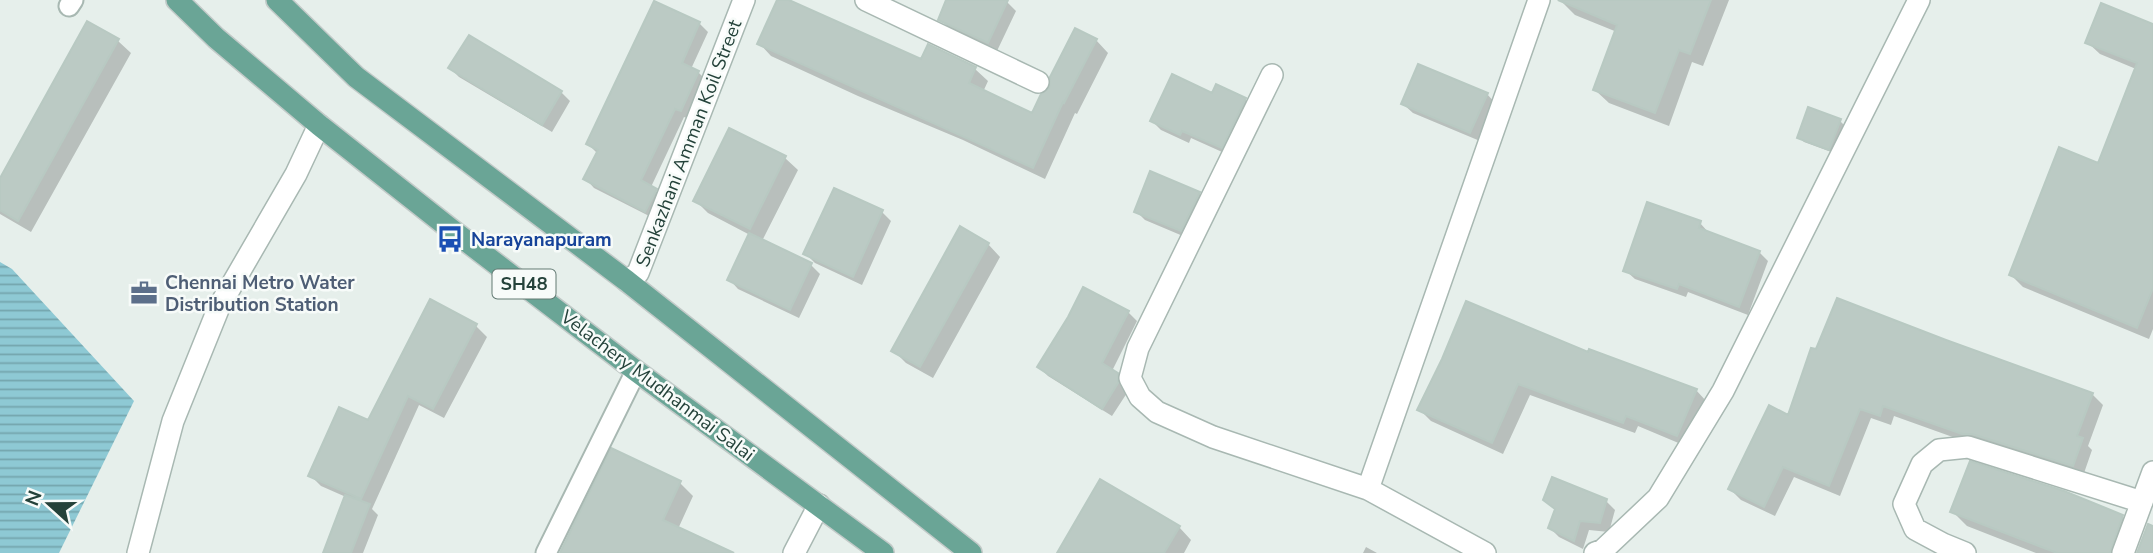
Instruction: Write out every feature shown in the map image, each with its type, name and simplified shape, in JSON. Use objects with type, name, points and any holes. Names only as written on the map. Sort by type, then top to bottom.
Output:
[{"type":"main road","name":"Velachery Mudhanmai Salai","points":[[177,0],[216,38],[319,125],[636,371],[883,553]]},
{"type":"main road","points":[[277,0],[356,77],[627,281],[971,553]]},
{"type":"street","name":"Senkazhani Amman Koil Street","points":[[627,281],[638,273],[744,0]]},
{"type":"street","points":[[866,0],[1038,82]]},
{"type":"street","points":[[1368,489],[1539,0]]},
{"type":"street","points":[[1595,553],[1603,550],[1658,498],[1723,391],[1916,1]]},
{"type":"street","points":[[1272,75],[1138,348],[1130,378],[1140,397],[1157,412],[1213,437],[1368,489],[1485,553]]},
{"type":"street","points":[[138,553],[173,421],[219,307],[296,174],[319,125]]},
{"type":"street","points":[[1965,553],[1915,528],[1904,504],[1922,464],[1939,450],[1968,447],[2142,502]]},
{"type":"street","points":[[2123,553],[2153,472]]},
{"type":"street","points":[[794,553],[819,505]]},
{"type":"lane","points":[[546,553],[636,371]]},
{"type":"water","points":[[0,262],[12,269],[134,401],[59,553],[0,553]]},
{"type":"building","points":[[777,0],[789,0],[921,59],[928,44],[976,67],[969,83],[1032,113],[1041,94],[1049,88],[1050,77],[1075,28],[1097,39],[1063,102],[1033,168],[757,44]]},
{"type":"building","points":[[946,0],[1008,0],[988,43],[938,20]]},
{"type":"building","points":[[1558,0],[1711,0],[1690,54],[1679,50],[1655,113],[1593,90],[1617,25]]},
{"type":"building","points":[[654,1],[700,22],[682,63],[699,71],[681,111],[675,109],[641,180],[657,189],[645,212],[583,179],[598,150],[586,144]]},
{"type":"building","points":[[2101,3],[2153,24],[2153,288],[2137,328],[2009,275],[2059,147],[2098,163],[2137,63],[2085,43]]},
{"type":"building","points":[[87,21],[119,39],[18,221],[0,210],[0,178]]},
{"type":"building","points":[[469,35],[562,91],[542,125],[448,68]]},
{"type":"building","points":[[1418,64],[1488,93],[1470,133],[1401,104]]},
{"type":"building","points":[[1172,74],[1212,93],[1216,84],[1246,98],[1222,148],[1182,131],[1180,135],[1150,121]]},
{"type":"building","points":[[1808,107],[1841,119],[1829,150],[1797,138]]},
{"type":"building","points":[[729,128],[786,156],[750,229],[693,201]]},
{"type":"building","points":[[1150,171],[1200,192],[1181,231],[1134,212]]},
{"type":"building","points":[[834,188],[883,210],[853,277],[803,254]]},
{"type":"building","points":[[1647,202],[1701,221],[1699,228],[1760,251],[1739,307],[1679,284],[1677,289],[1623,271]]},
{"type":"building","points":[[960,226],[989,243],[920,367],[891,351]]},
{"type":"building","points":[[749,233],[812,263],[790,310],[727,280]]},
{"type":"building","points":[[1083,287],[1129,311],[1102,363],[1118,373],[1118,383],[1102,409],[1037,367]]},
{"type":"building","points":[[1837,298],[2093,393],[2077,436],[2083,438],[2073,466],[1972,434],[1962,434],[1883,406],[1880,416],[1860,409],[1829,486],[1783,467],[1764,507],[1728,489],[1769,405],[1788,415],[1811,348],[1816,349]]},
{"type":"building","points":[[430,299],[477,324],[433,409],[408,396],[361,499],[308,476],[339,407],[368,420]]},
{"type":"building","points":[[1466,301],[1588,352],[1589,349],[1697,389],[1677,436],[1626,416],[1623,423],[1518,384],[1492,443],[1417,410]]},
{"type":"building","points":[[611,448],[681,481],[663,520],[734,553],[560,553]]},
{"type":"building","points":[[1970,461],[2064,491],[2123,515],[2110,553],[2057,553],[1950,512]]},
{"type":"building","points":[[1552,477],[1607,499],[1600,523],[1580,521],[1574,541],[1548,528],[1555,509],[1543,500]]},
{"type":"building","points":[[1100,479],[1180,526],[1164,553],[1057,553]]},
{"type":"building","points":[[345,495],[370,504],[351,553],[323,553]]},
{"type":"building","points":[[2148,524],[2153,526],[2153,553],[2137,553]]},
{"type":"place","name":"Narayanapuram","points":[[450,239]]},
{"type":"place","name":"Chennai Metro Water Distribution Station","points":[[144,293]]}]
